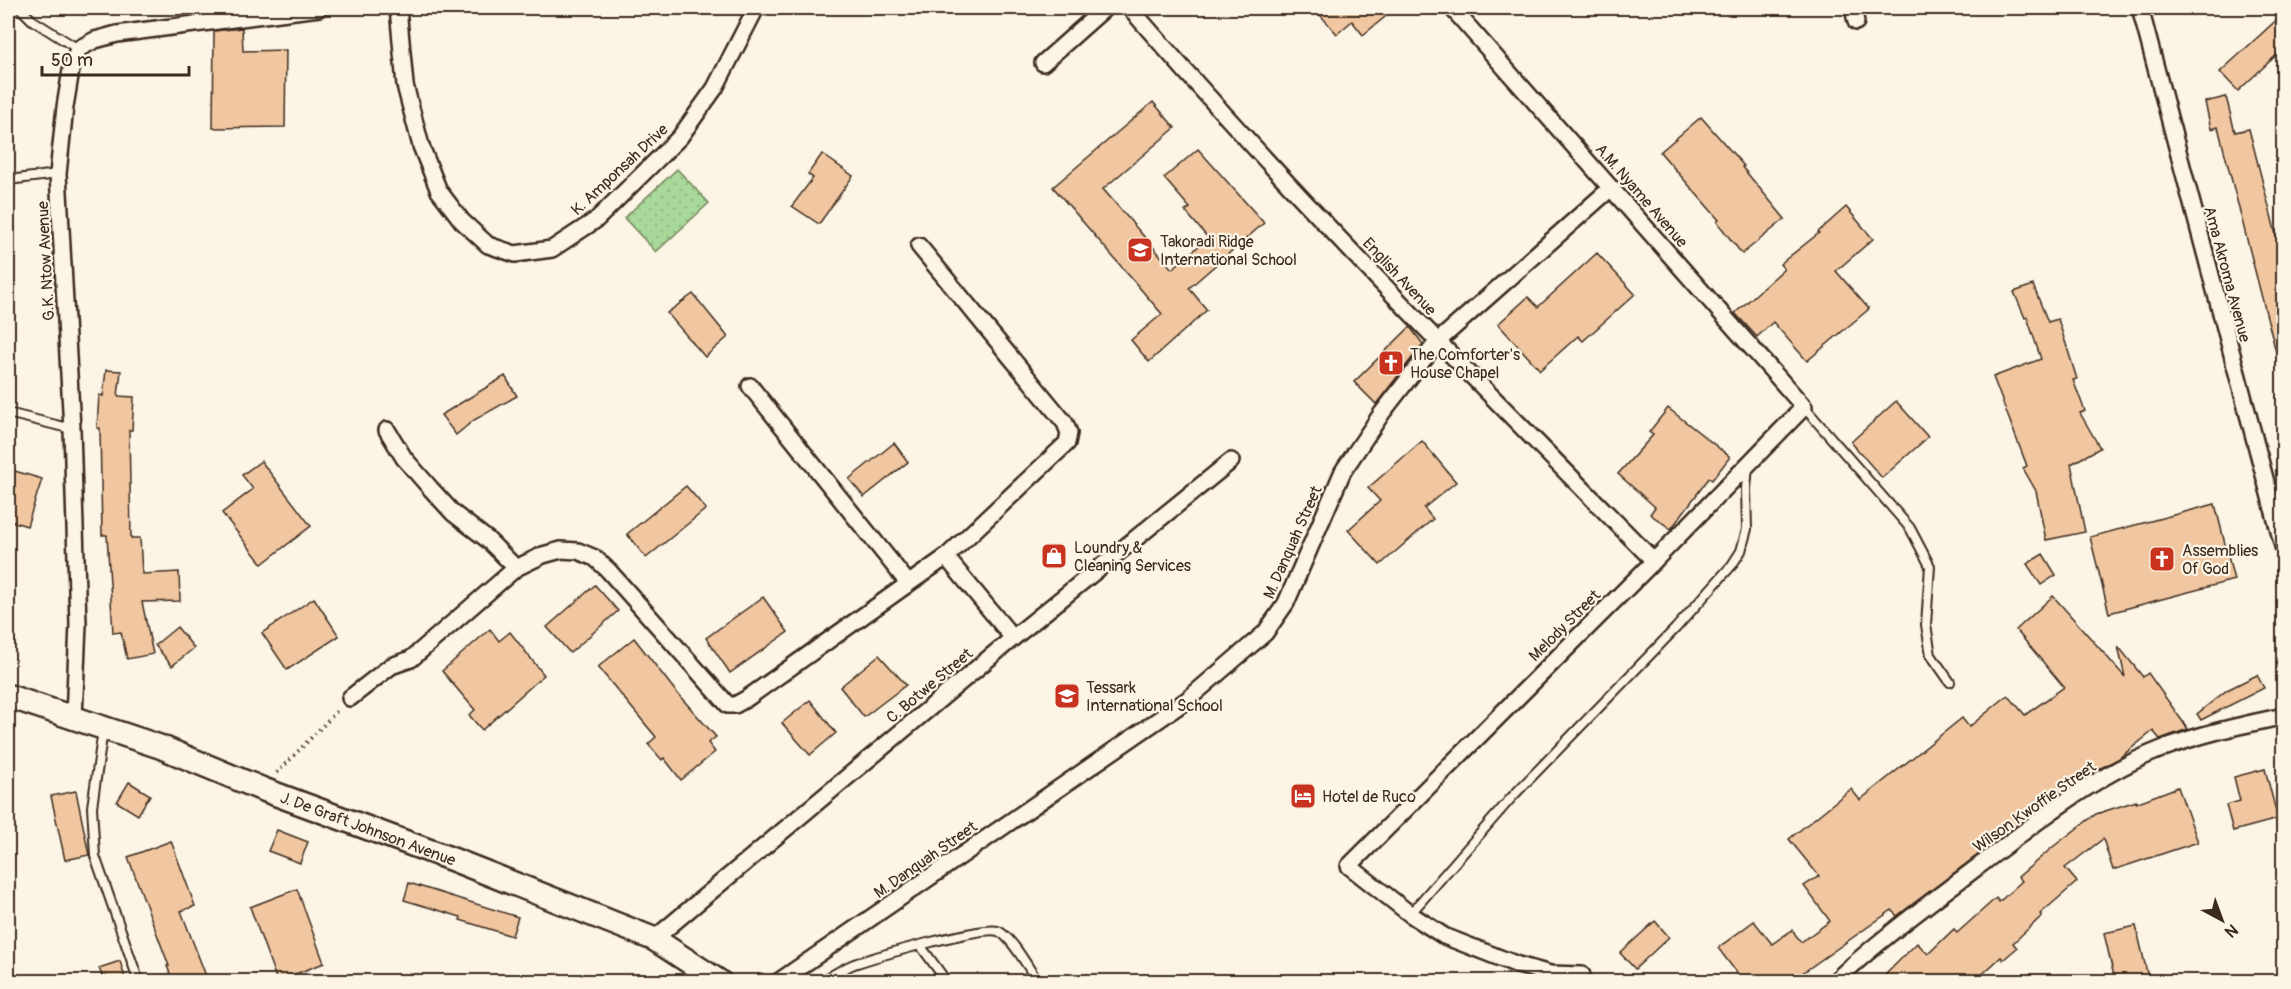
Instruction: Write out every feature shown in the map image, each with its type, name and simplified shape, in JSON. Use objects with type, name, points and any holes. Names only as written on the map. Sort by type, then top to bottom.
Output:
[{"type":"street","points":[[78,49],[95,40],[117,34],[319,8]]},
{"type":"street","name":"K. Amponsah Drive","points":[[398,8],[405,85],[421,146],[440,191],[462,221],[488,245],[515,254],[552,249],[596,220],[680,137],[716,88],[756,8]]},
{"type":"street","points":[[1043,63],[1105,8]]},
{"type":"street","name":"English Avenue","points":[[1130,8],[1185,72],[1437,342],[1653,561]]},
{"type":"street","name":"A.M. Nyame Avenue","points":[[1452,8],[1804,407]]},
{"type":"street","name":"Ama Akroma Avenue","points":[[2140,8],[2280,527],[2283,550]]},
{"type":"street","name":"G.K. Ntow Avenue","points":[[74,718],[78,624],[72,429],[58,174],[65,107],[71,70],[78,49]]},
{"type":"street","name":"M. Danquah Street","points":[[778,981],[1187,700],[1265,633],[1286,603],[1343,471],[1382,412],[1437,342],[1611,188]]},
{"type":"street","points":[[350,698],[391,666],[411,659],[516,568],[543,555],[561,550],[578,551],[596,558],[728,705],[735,705],[946,557],[1067,443],[1069,433],[1065,423],[919,246]]},
{"type":"street","points":[[750,386],[908,583]]},
{"type":"street","name":"Melody Street","points":[[1410,914],[1349,866],[1804,407]]},
{"type":"street","points":[[387,430],[404,458],[453,513],[488,540],[516,568]]},
{"type":"street","name":"C. Botwe Street","points":[[654,939],[1013,638],[1231,461]]},
{"type":"street","points":[[946,557],[1013,638]]},
{"type":"street","name":"J. De Graft Johnson Avenue","points":[[8,696],[161,747],[262,789],[454,860],[654,939],[720,981]]},
{"type":"street","name":"Wilson Kwoffie Street","points":[[1834,981],[1880,941],[2083,790],[2130,763],[2173,744],[2195,736],[2283,716]]},
{"type":"street","points":[[1410,914],[1444,936],[1518,965],[1559,976],[1582,975]]},
{"type":"lane","points":[[20,8],[32,20],[78,49]]},
{"type":"lane","points":[[8,180],[58,174]]},
{"type":"lane","points":[[1804,407],[1910,528],[1930,566],[1926,625],[1931,655],[1950,682]]},
{"type":"lane","points":[[8,413],[72,429]]},
{"type":"lane","points":[[1410,914],[1512,797],[1675,628],[1732,565],[1741,551],[1747,529],[1748,462]]},
{"type":"lane","points":[[103,726],[92,807],[95,856],[139,981]]},
{"type":"lane","points":[[820,981],[853,965],[920,945],[987,929],[1000,932],[1011,942],[1038,981]]},
{"type":"lane","points":[[920,945],[946,981]]},
{"type":"path","points":[[262,789],[350,698]]},
{"type":"green space","points":[[677,169],[709,203],[656,252],[624,218]]},
{"type":"building","points":[[1314,8],[1396,8],[1363,35],[1352,21],[1337,34]]},
{"type":"building","points":[[2283,14],[2283,49],[2238,91],[2220,72]]},
{"type":"building","points":[[242,28],[243,51],[286,50],[285,127],[213,128],[214,31]]},
{"type":"building","points":[[2226,97],[2235,132],[2249,129],[2283,262],[2283,359],[2278,360],[2218,127],[2211,129],[2205,102]]},
{"type":"building","points":[[1153,102],[1175,128],[1103,189],[1172,269],[1208,238],[1185,211],[1190,208],[1164,178],[1198,149],[1264,223],[1189,288],[1207,310],[1149,362],[1131,340],[1162,314],[1053,187]]},
{"type":"building","points":[[1701,117],[1744,166],[1742,167],[1785,219],[1742,254],[1717,222],[1719,220],[1660,152]]},
{"type":"building","points":[[822,154],[853,176],[819,224],[792,206],[813,178],[808,174]]},
{"type":"building","points":[[1846,207],[1873,239],[1836,271],[1869,309],[1807,361],[1773,322],[1757,337],[1735,313],[1784,269],[1780,264],[1819,233]]},
{"type":"building","points":[[1597,253],[1635,294],[1583,341],[1578,336],[1540,370],[1498,324],[1528,297],[1538,307]]},
{"type":"building","points":[[2033,285],[2048,322],[2058,319],[2077,379],[2073,380],[2085,411],[2080,413],[2100,448],[2071,464],[2085,532],[2046,540],[2036,491],[2023,468],[2027,466],[1993,377],[2041,359],[2027,317],[2025,318],[2014,292]]},
{"type":"building","points":[[693,294],[728,337],[705,357],[667,313]]},
{"type":"building","name":"The Comforter's House Chapel","points":[[1410,327],[1423,344],[1376,404],[1354,382]]},
{"type":"building","points":[[106,370],[121,371],[118,396],[134,397],[132,430],[129,430],[131,538],[140,538],[142,574],[179,572],[180,601],[142,602],[153,654],[127,659],[121,632],[113,633],[107,535],[102,535],[100,428],[97,428],[99,395],[103,396]]},
{"type":"building","points":[[505,376],[517,396],[474,420],[456,435],[441,415]]},
{"type":"building","points":[[1896,401],[1928,437],[1882,478],[1851,442]]},
{"type":"building","points":[[1668,408],[1730,457],[1712,480],[1709,478],[1671,529],[1650,514],[1655,507],[1618,474],[1653,435],[1649,432]]},
{"type":"building","points":[[1422,441],[1456,482],[1424,508],[1433,519],[1380,565],[1348,530],[1380,501],[1368,488]]},
{"type":"building","points":[[894,443],[908,462],[864,497],[849,479]]},
{"type":"building","points":[[261,461],[311,526],[262,564],[222,513],[253,489],[242,475]]},
{"type":"building","points":[[8,469],[42,479],[27,526],[8,520]]},
{"type":"building","points":[[686,486],[706,509],[646,558],[627,534]]},
{"type":"building","name":"Assemblies Of God","points":[[2215,504],[2234,580],[2109,613],[2090,537]]},
{"type":"building","points":[[2043,554],[2056,575],[2041,585],[2027,564]]},
{"type":"building","points":[[595,585],[618,611],[570,653],[547,627]]},
{"type":"building","points":[[2053,596],[2125,677],[2118,646],[2143,677],[2148,673],[2188,729],[2160,739],[2153,731],[2118,759],[2086,776],[2040,808],[1897,916],[1892,910],[1791,981],[1743,981],[1718,948],[1754,921],[1772,944],[1792,930],[1801,942],[1830,921],[1804,886],[1819,876],[1789,839],[1851,789],[1860,800],[1962,718],[1969,727],[2008,695],[2025,715],[2064,687],[2016,630]]},
{"type":"building","points":[[763,597],[788,632],[730,673],[706,638]]},
{"type":"building","points":[[314,598],[339,636],[287,670],[262,633]]},
{"type":"building","points":[[177,627],[194,648],[172,666],[155,645]]},
{"type":"building","points":[[490,629],[499,641],[510,632],[544,675],[482,730],[469,715],[475,710],[442,671]]},
{"type":"building","points":[[634,638],[677,693],[716,737],[708,743],[715,752],[681,780],[664,758],[662,760],[648,744],[656,737],[598,667]]},
{"type":"building","points":[[879,655],[906,685],[864,717],[840,687]]},
{"type":"building","points":[[2257,675],[2264,688],[2201,720],[2197,714],[2227,690]]},
{"type":"building","points":[[810,700],[836,733],[810,755],[782,723]]},
{"type":"building","points":[[2265,769],[2278,819],[2233,831],[2226,805],[2240,801],[2234,777]]},
{"type":"building","points":[[129,782],[150,795],[138,815],[117,802]]},
{"type":"building","points":[[2178,787],[2198,842],[2113,870],[2103,839],[2065,868],[2077,882],[2040,914],[2042,916],[2013,943],[2017,948],[2003,960],[2001,957],[1975,981],[1879,981],[1917,943],[1928,954],[1954,929],[1957,933],[1996,898],[1999,902],[2022,881],[2018,877],[2096,814],[2136,801],[2136,803]]},
{"type":"building","points":[[76,791],[89,855],[65,860],[51,796]]},
{"type":"building","points":[[277,830],[308,842],[300,863],[268,851]]},
{"type":"building","points":[[171,841],[195,906],[181,911],[208,981],[173,981],[128,857]]},
{"type":"building","points":[[409,883],[518,917],[512,936],[460,920],[461,917],[404,900]]},
{"type":"building","points":[[297,889],[324,963],[277,981],[250,907]]},
{"type":"building","points":[[1655,921],[1669,937],[1635,969],[1620,953]]},
{"type":"building","points":[[2136,926],[2148,977],[2115,981],[2104,933]]},
{"type":"building","points":[[120,961],[126,981],[104,981],[99,968]]},
{"type":"place","name":"Takoradi Ridge International School","points":[[1140,250]]},
{"type":"place","name":"The Comforter's House Chapel","points":[[1391,363]]},
{"type":"place","name":"Loundry & Cleaning Services","points":[[1054,556]]},
{"type":"place","name":"Assemblies Of God","points":[[2162,559]]},
{"type":"place","name":"Tessark International School","points":[[1067,696]]},
{"type":"place","name":"Hotel de Ruco","points":[[1303,796]]}]
